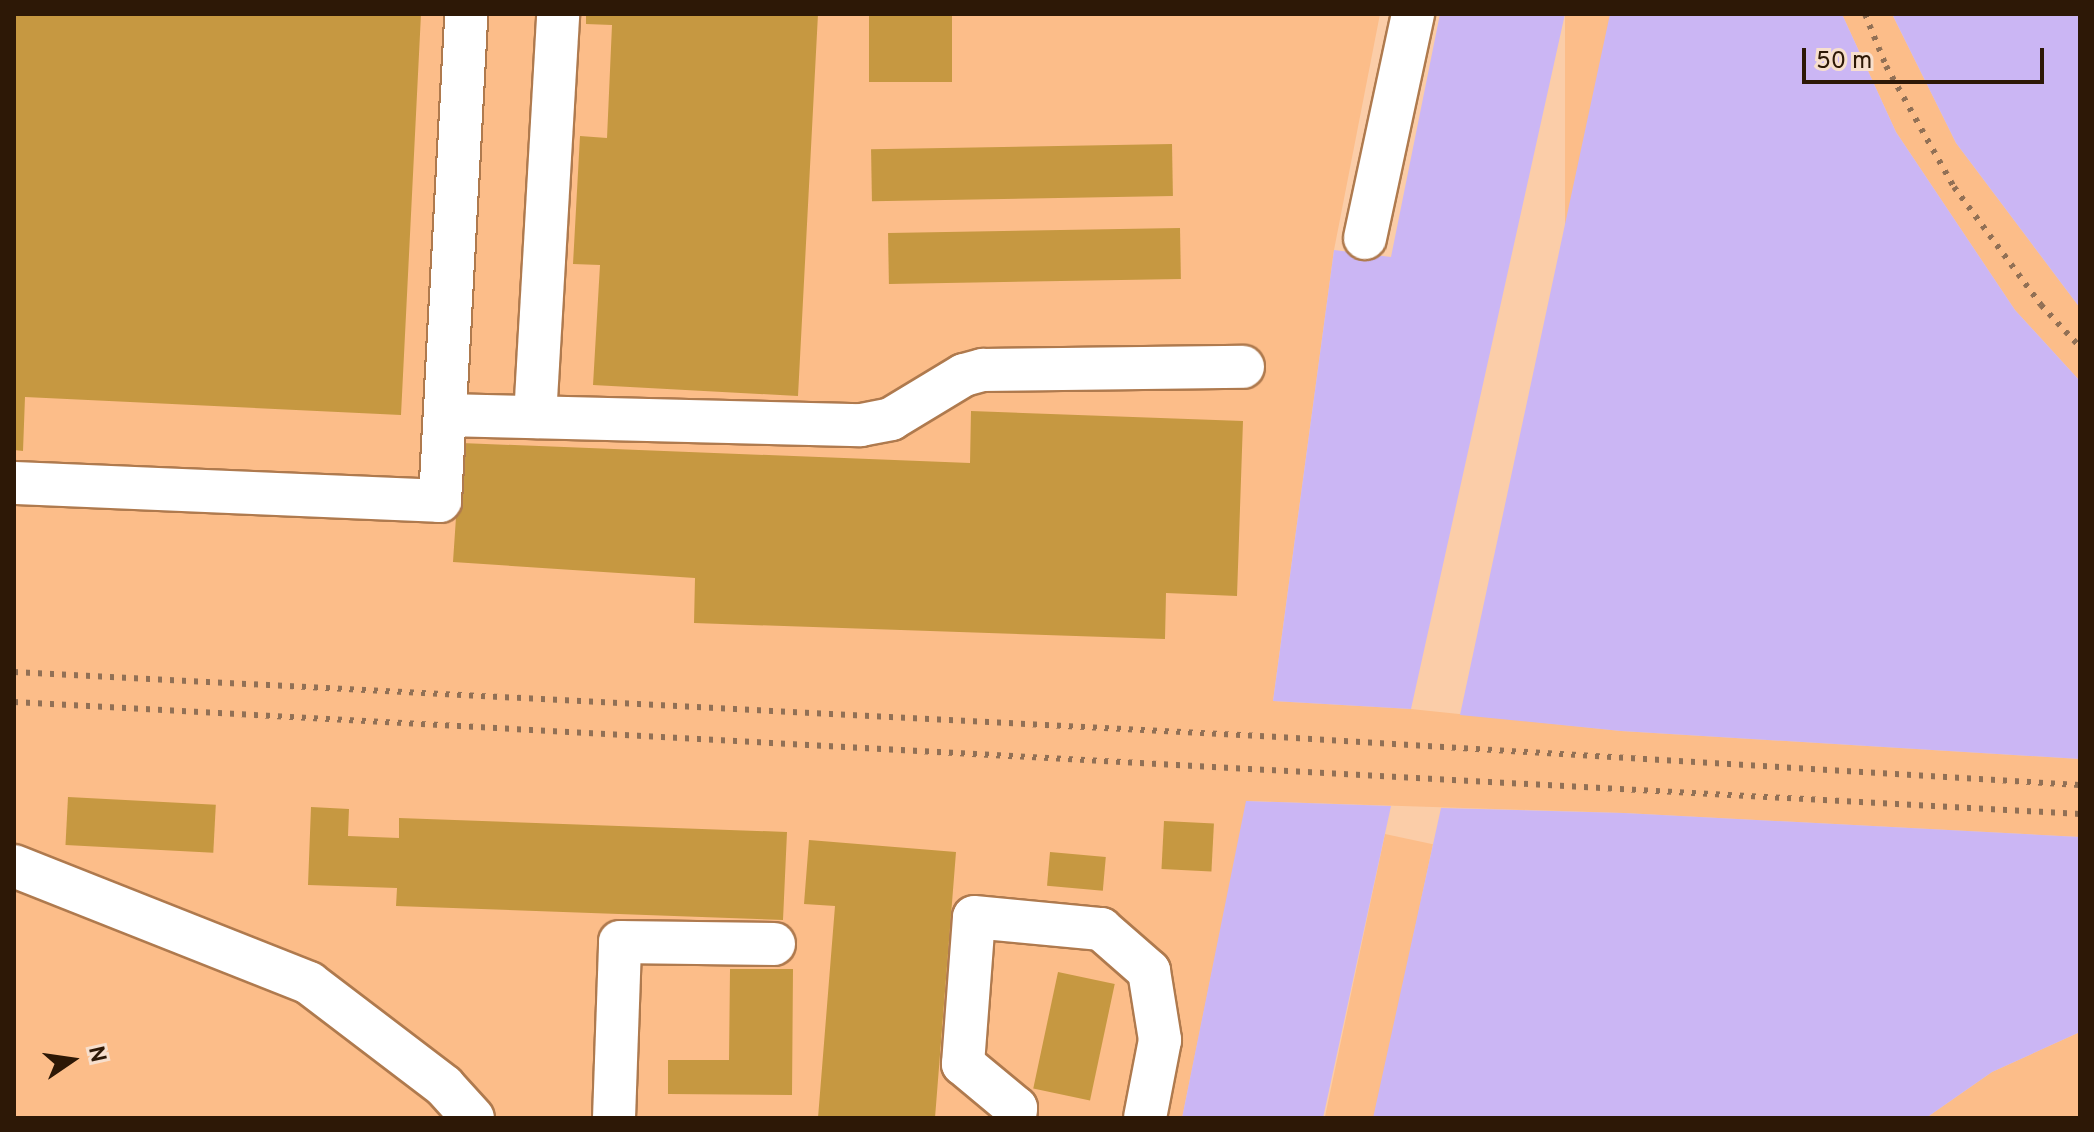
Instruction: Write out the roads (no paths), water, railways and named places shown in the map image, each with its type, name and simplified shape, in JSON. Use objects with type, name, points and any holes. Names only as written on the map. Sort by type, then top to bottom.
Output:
[{"type":"street","points":[[14,483],[440,501],[466,14]]},
{"type":"street","points":[[535,417],[558,14]]},
{"type":"street","points":[[1365,238],[1413,14]]},
{"type":"street","points":[[445,415],[861,425],[891,419],[964,375],[983,370],[1243,367]]},
{"type":"street","points":[[14,866],[309,983],[444,1086],[473,1118]]},
{"type":"street","points":[[1015,1118],[1016,1108],[963,1064],[974,917],[1101,929],[1149,971],[1160,1040],[1145,1118]]},
{"type":"street","points":[[614,1118],[620,942],[774,944]]},
{"type":"railway","points":[[1865,14],[1886,66],[1954,187],[2041,305],[2080,347]]},
{"type":"railway","points":[[14,672],[1260,736],[2080,785]]},
{"type":"railway","points":[[14,702],[2080,814]]}]
